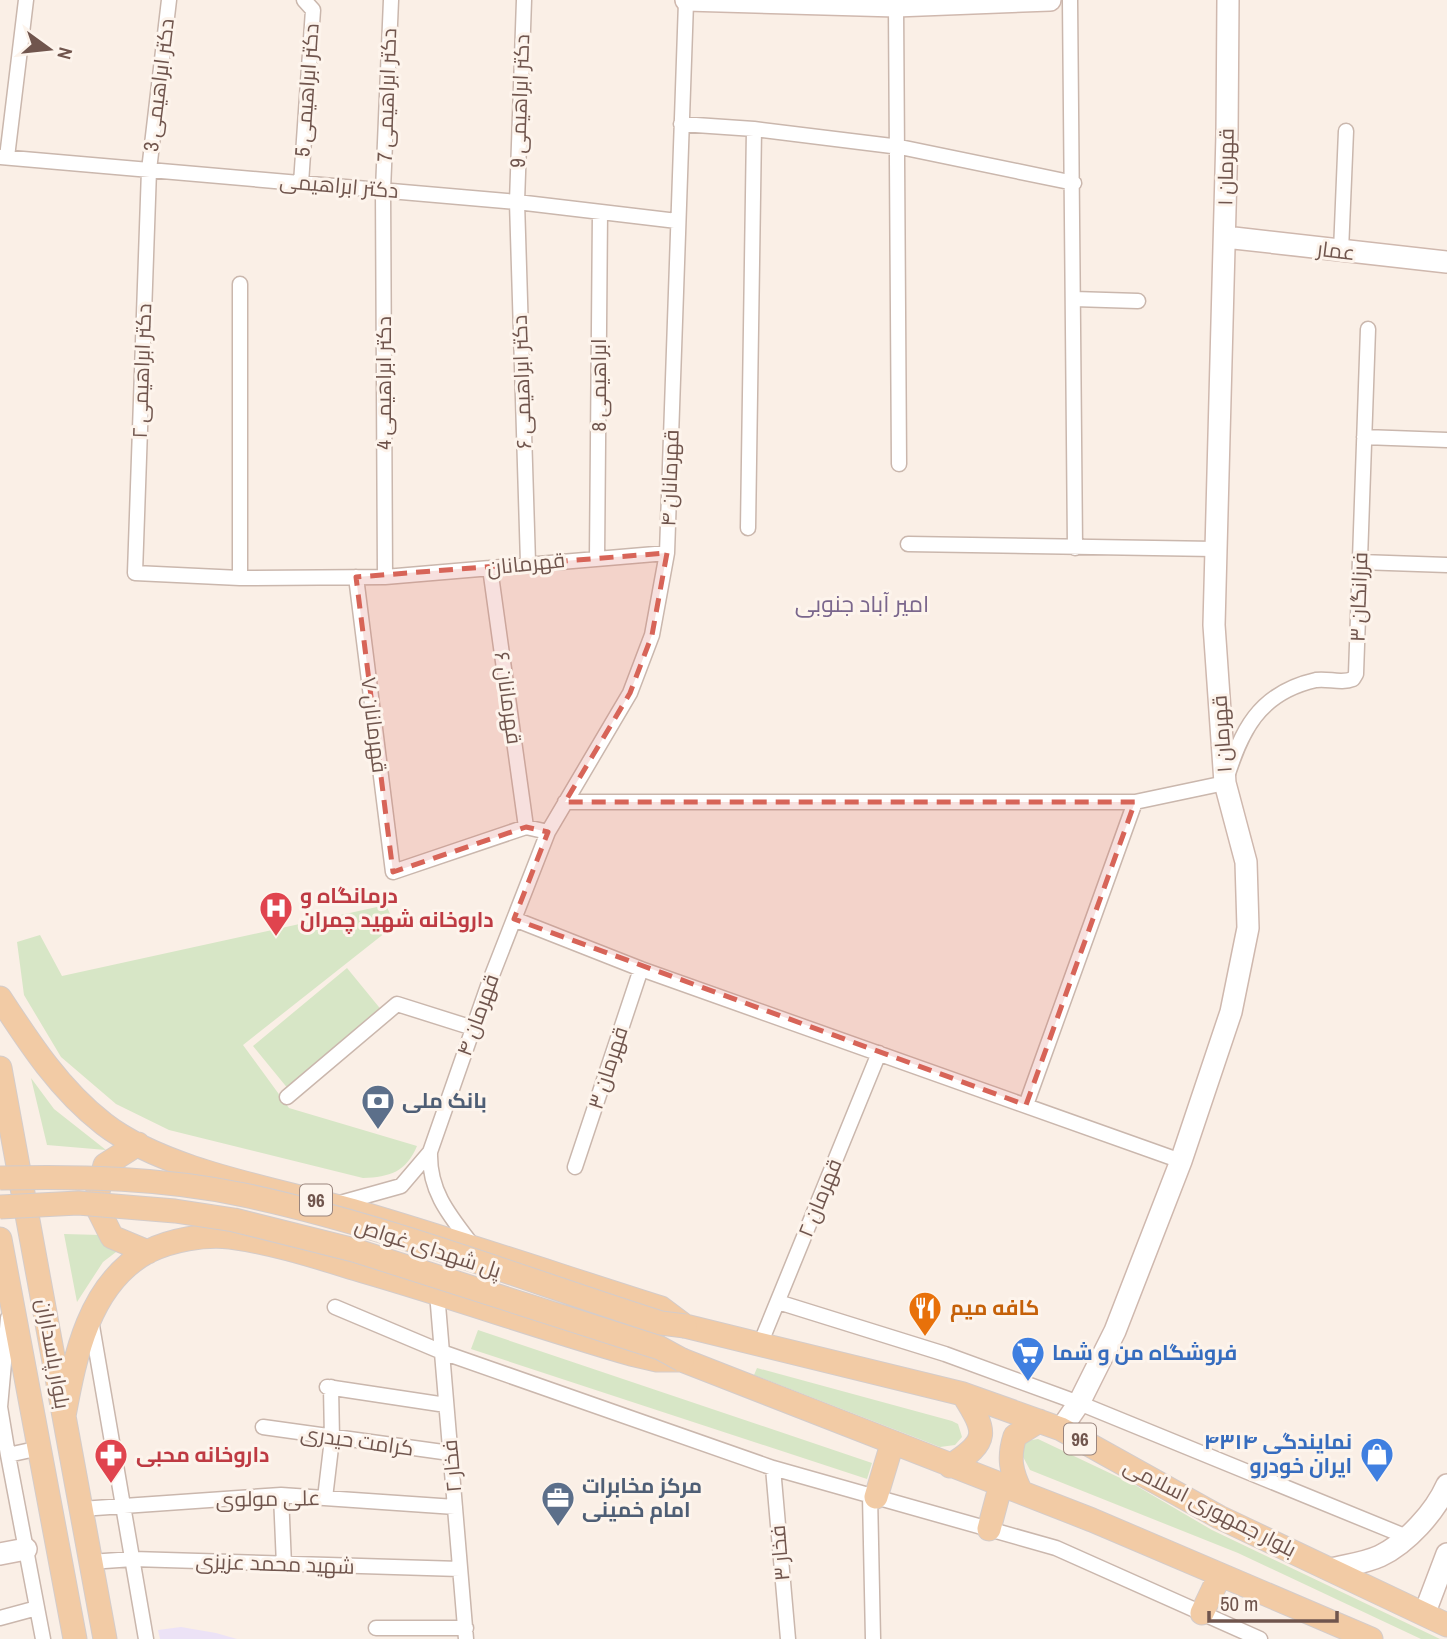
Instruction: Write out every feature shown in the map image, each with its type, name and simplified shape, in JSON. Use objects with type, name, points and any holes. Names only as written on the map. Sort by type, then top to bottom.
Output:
[{"type":"main road","name":"96","points":[[0,998],[36,1054],[71,1094],[105,1125],[180,1165],[333,1205],[474,1247],[661,1308],[685,1326]]},
{"type":"main road","name":"بلوار پاسداران","points":[[0,1068],[105,1639]]},
{"type":"main road","points":[[138,1144],[105,1165],[95,1203],[112,1237],[148,1252]]},
{"type":"main road","name":"پل شهدای غواص","points":[[0,1178],[128,1180],[243,1195],[338,1219],[661,1323],[685,1326]]},
{"type":"main road","name":"پل شهدای غواص","points":[[0,1206],[78,1203],[175,1211],[272,1228],[354,1250],[660,1348],[682,1360]]},
{"type":"main road","points":[[64,1416],[74,1364],[90,1314],[121,1273],[148,1252],[192,1239],[229,1237],[325,1258],[631,1354],[657,1360],[682,1360]]},
{"type":"main road","name":"بلوار پاسداران","points":[[0,1239],[5,1283],[40,1448],[75,1639]]},
{"type":"main road","name":"بلوار جمهوری اسلامی","points":[[685,1326],[761,1342],[963,1394],[1050,1425],[1219,1517],[1425,1612],[1447,1625]]},
{"type":"main road","name":"96","points":[[682,1360],[892,1444],[1011,1488],[1220,1574],[1341,1633],[1371,1639]]},
{"type":"main road","points":[[950,1466],[978,1446],[982,1432],[980,1421],[963,1394]]},
{"type":"main road","points":[[989,1529],[1011,1488],[1009,1452],[1015,1436],[1050,1425]]},
{"type":"main road","points":[[873,1496],[892,1444]]},
{"type":"main road","points":[[1202,1613],[1220,1574]]},
{"type":"street","points":[[3,157],[26,0]]},
{"type":"street","name":"دکتر ابراهیمی 3","points":[[149,170],[169,0]]},
{"type":"street","name":"دکتر ابراهیمی 5","points":[[301,183],[313,10],[304,0]]},
{"type":"street","name":"دکتر ابراهیمی 7","points":[[383,190],[391,0]]},
{"type":"street","name":"دکتر ابراهیمی 9","points":[[517,202],[524,0]]},
{"type":"street","points":[[686,1],[896,6],[1050,0]]},
{"type":"street","points":[[1070,0],[1074,183],[1075,548]]},
{"type":"street","name":"قهرمان ۱","points":[[1050,1425],[1079,1403],[1115,1331],[1181,1160],[1231,1012],[1248,928],[1246,862],[1225,783],[1214,625],[1225,237],[1228,0]]},
{"type":"street","name":"قهرمانان ۴","points":[[514,919],[548,832],[630,693],[652,635],[667,553],[686,1]]},
{"type":"street","points":[[896,6],[900,147],[899,464]]},
{"type":"street","points":[[681,124],[754,129],[900,147],[1074,183]]},
{"type":"street","points":[[748,527],[754,129]]},
{"type":"street","points":[[1342,251],[1346,131]]},
{"type":"street","name":"دکتر ابراهیمی","points":[[3,157],[517,202],[677,221]]},
{"type":"street","name":"دکتر ابراهیمی ۲","points":[[135,573],[149,170]]},
{"type":"street","name":"دکتر ابراهیمی 4","points":[[383,190],[385,577]]},
{"type":"street","name":"دکتر ابراهیمی ۶","points":[[517,202],[528,563]]},
{"type":"street","name":"ابراهیمی 8","points":[[597,558],[600,212]]},
{"type":"street","name":"عمار","points":[[1225,237],[1447,262]]},
{"type":"street","points":[[240,284],[240,578]]},
{"type":"street","points":[[1073,299],[1138,301]]},
{"type":"street","name":"فرزانگان ۳","points":[[1225,783],[1237,742],[1260,709],[1290,686],[1322,679],[1353,680],[1356,674],[1367,328]]},
{"type":"street","points":[[1364,437],[1447,440]]},
{"type":"street","points":[[908,544],[1215,549]]},
{"type":"street","name":"قهرمانان","points":[[135,573],[240,578],[385,577],[667,553]]},
{"type":"street","points":[[1360,562],[1447,565]]},
{"type":"street","name":"قهرمانان ۶","points":[[490,568],[526,827]]},
{"type":"street","name":"قهرمانان ۷","points":[[356,577],[393,872],[526,827]]},
{"type":"street","points":[[565,802],[1135,802],[1225,783]]},
{"type":"street","points":[[1026,1105],[1135,802]]},
{"type":"street","points":[[526,827],[548,832]]},
{"type":"street","points":[[514,919],[642,969],[1181,1160]]},
{"type":"street","name":"قهرمان ۴","points":[[333,1205],[401,1186],[430,1152],[514,919]]},
{"type":"street","name":"قهرمان ۳","points":[[575,1167],[642,969]]},
{"type":"street","points":[[286,1097],[397,1004],[473,1027]]},
{"type":"street","name":"قهرمان ۲","points":[[761,1342],[879,1053]]},
{"type":"street","name":"قهرمان ۴","points":[[430,1152],[433,1188],[445,1209],[474,1247]]},
{"type":"street","points":[[5,1283],[0,1407],[43,1639]]},
{"type":"street","name":"فخار ۲","points":[[438,1293],[466,1634]]},
{"type":"street","points":[[778,1302],[945,1354],[1079,1403],[1407,1537]]},
{"type":"street","points":[[335,1307],[442,1352],[773,1468],[1056,1548],[1260,1639]]},
{"type":"street","points":[[90,1314],[146,1639]]},
{"type":"street","points":[[325,1498],[332,1439],[329,1387],[446,1405]]},
{"type":"street","name":"کرامت حیدری","points":[[263,1427],[332,1439],[450,1453]]},
{"type":"street","points":[[8,1455],[40,1448]]},
{"type":"street","name":"فخار ۳","points":[[773,1468],[788,1639]]},
{"type":"street","points":[[281,1495],[284,1565]]},
{"type":"street","name":"علی مولوی","points":[[81,1509],[281,1495],[455,1507]]},
{"type":"street","points":[[873,1496],[873,1639]]},
{"type":"street","points":[[1331,1569],[1380,1556],[1407,1537],[1445,1501]]},
{"type":"street","points":[[0,1554],[26,1549]]},
{"type":"street","points":[[1425,1612],[1443,1579],[1447,1554]]},
{"type":"street","name":"شهید محمد عزیزی","points":[[90,1562],[133,1559],[460,1569]]},
{"type":"street","points":[[0,1618],[37,1608]]},
{"type":"street","points":[[376,1628],[466,1634]]},
{"type":"highlighted area","points":[[667,553],[652,635],[630,693],[565,802],[1135,802],[1026,1105],[514,919],[548,832],[526,827],[393,872],[356,577]]},
{"type":"shaded area","points":[[181,1627],[237,1639],[160,1639],[158,1630]]},
{"type":"green space","points":[[386,905],[395,925],[243,1045],[289,1108],[417,1146],[402,1167],[381,1176],[363,1178],[169,1130],[116,1104],[61,1057],[24,995],[17,942],[40,935],[62,976]]},
{"type":"green space","points":[[347,968],[383,1012],[289,1090],[253,1046]]},
{"type":"green space","points":[[31,1078],[54,1109],[106,1150],[47,1145]]},
{"type":"green space","points":[[64,1234],[137,1236],[103,1262],[77,1302]]},
{"type":"green space","points":[[478,1330],[872,1463],[867,1479],[471,1349]]},
{"type":"green space","points":[[757,1368],[952,1421],[958,1424],[962,1437],[955,1445],[940,1447],[754,1375]]},
{"type":"green space","points":[[1038,1439],[1135,1485],[1212,1530],[1440,1639],[1421,1639],[1238,1553],[1030,1470],[1021,1453],[1026,1441]]},
{"type":"place","name":"درمانگاه و داروخانه شهید چمران","points":[[276,938]]},
{"type":"place","name":"بانک ملی","points":[[378,1131]]},
{"type":"place","name":"کافه میم","points":[[925,1338]]},
{"type":"place","name":"فروشگاه من و شما","points":[[1028,1383]]},
{"type":"place","name":"نمایندگی ۴۳۱۴ ایران خودرو","points":[[1377,1484]]},
{"type":"place","name":"داروخانه محبی","points":[[111,1485]]},
{"type":"place","name":"مرکز مخابرات امام خمینی","points":[[558,1528]]},
{"type":"district","name":"امير آباد جنوبی","points":[[862,604]]}]
